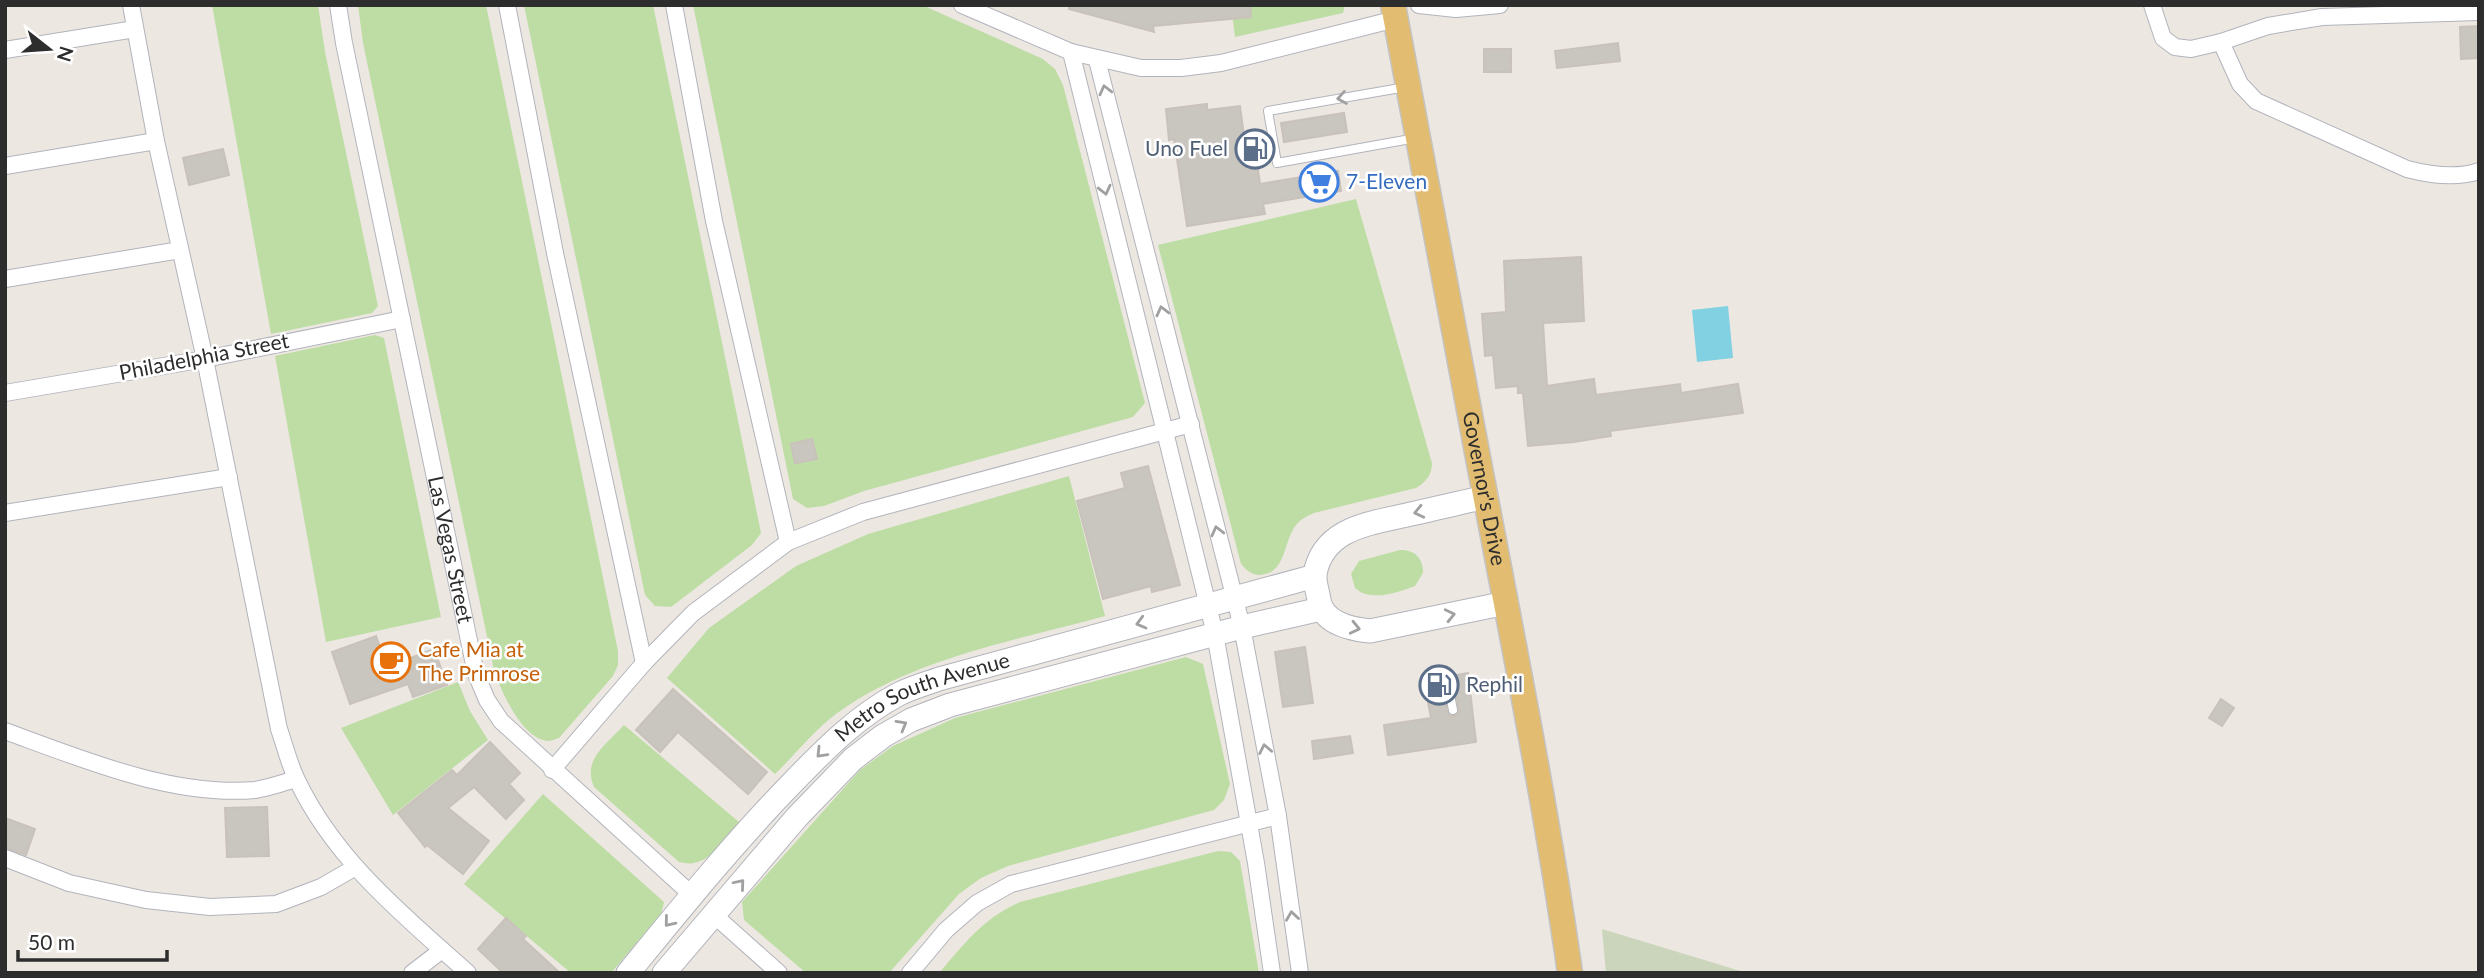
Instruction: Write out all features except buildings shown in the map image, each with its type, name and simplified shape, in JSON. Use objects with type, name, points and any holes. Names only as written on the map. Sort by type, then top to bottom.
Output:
[{"type":"main road","name":"Governor's Drive","points":[[1395,12],[1549,834],[1570,973]]},
{"type":"street","points":[[131,5],[156,141],[205,359],[279,729],[296,779],[319,819],[354,868],[468,973]]},
{"type":"street","name":"Las Vegas Street","points":[[338,5],[346,56],[476,674],[487,700],[501,721],[552,769],[779,973]]},
{"type":"street","points":[[507,5],[555,253],[644,663]]},
{"type":"street","points":[[674,5],[714,221],[788,542]]},
{"type":"street","points":[[962,5],[1070,52],[1141,68],[1181,68],[1221,63],[1395,12]]},
{"type":"street","points":[[1419,5],[1456,9],[1500,5]]},
{"type":"street","points":[[2152,5],[2164,38],[2175,47],[2191,49],[2267,26],[2322,17],[2479,12]]},
{"type":"street","points":[[5,50],[135,29]]},
{"type":"street","points":[[2221,42],[2240,84],[2256,101],[2407,169],[2430,174],[2469,174],[2479,171]]},
{"type":"street","points":[[1070,52],[1214,634],[1249,823],[1272,973]]},
{"type":"street","points":[[1097,60],[1242,627],[1278,816],[1300,973]]},
{"type":"street","points":[[5,166],[156,141]]},
{"type":"street","points":[[5,279],[180,250]]},
{"type":"street","name":"Philadelphia Street","points":[[5,393],[205,359],[402,318]]},
{"type":"street","points":[[552,769],[644,663],[693,613],[788,542],[863,512],[1191,424]]},
{"type":"street","points":[[5,513],[229,477]]},
{"type":"street","points":[[1486,497],[1342,532],[1327,546],[1315,576],[1321,608],[1332,620],[1349,629],[1370,631],[1506,603]]},
{"type":"street","name":"Metro South Avenue","points":[[628,973],[774,802],[834,740],[871,711],[900,694],[939,679],[1315,576]]},
{"type":"street","name":"Metro South Avenue","points":[[664,973],[797,817],[853,759],[883,736],[911,720],[950,705],[1321,608]]},
{"type":"street","points":[[5,731],[76,757],[144,777],[206,789],[256,790],[296,779]]},
{"type":"street","points":[[910,973],[946,930],[977,903],[1011,884],[1278,816]]},
{"type":"street","points":[[5,858],[69,883],[146,900],[210,907],[276,904],[321,887],[354,868]]},
{"type":"street","points":[[412,973],[442,950]]},
{"type":"lane","points":[[1409,87],[1268,111],[1277,163],[1419,138]]},
{"type":"lane","points":[[1451,700],[1453,710]]},
{"type":"green space","points":[[212,5],[318,5],[325,52],[378,306],[372,313],[271,334]]},
{"type":"green space","points":[[358,5],[486,5],[618,651],[618,665],[613,676],[559,738],[550,741],[539,738],[521,723],[507,701],[494,670],[363,43]]},
{"type":"green space","points":[[524,5],[653,5],[761,533],[752,545],[671,607],[655,606],[645,595]]},
{"type":"green space","points":[[693,5],[922,5],[1043,59],[1055,69],[1063,85],[1145,403],[1133,417],[864,491],[824,506],[807,508],[793,499]]},
{"type":"green space","points":[[1231,5],[1345,5],[1343,13],[1235,37]]},
{"type":"green space","points":[[1356,199],[1432,463],[1430,475],[1416,488],[1314,513],[1304,518],[1292,531],[1277,567],[1265,574],[1254,574],[1241,564],[1158,245]]},
{"type":"green space","points":[[375,335],[384,338],[441,617],[326,642],[275,356]]},
{"type":"green space","points":[[1069,476],[1105,616],[966,653],[898,679],[866,695],[828,720],[775,774],[667,678],[709,628],[796,566],[868,534]]},
{"type":"green space","points":[[1400,550],[1414,553],[1422,563],[1423,573],[1415,586],[1376,595],[1368,595],[1355,588],[1351,574],[1359,561]]},
{"type":"green space","points":[[1186,657],[1203,664],[1230,784],[1224,800],[1214,810],[1008,866],[981,878],[959,894],[889,973],[806,973],[744,920],[742,902],[860,770],[893,746],[955,718]]},
{"type":"green space","points":[[458,682],[470,711],[488,740],[393,815],[341,728]]},
{"type":"green space","points":[[624,725],[739,822],[720,846],[706,858],[698,862],[679,862],[594,787],[591,777],[593,760]]},
{"type":"green space","points":[[543,794],[664,902],[661,914],[611,973],[571,973],[464,884]]},
{"type":"green space","points":[[1218,851],[1231,852],[1240,861],[1259,973],[939,973],[985,924],[1020,902]]},
{"type":"green space","points":[[1602,929],[1747,973],[1606,973]]},
{"type":"water","points":[[1728,306],[1733,358],[1697,362],[1692,310]]},
{"type":"place","name":"Uno Fuel","points":[[1255,149]]},
{"type":"place","name":"7-Eleven","points":[[1319,182]]},
{"type":"place","name":"Cafe Mia at The Primrose","points":[[391,662]]},
{"type":"place","name":"Rephil","points":[[1439,685]]}]
